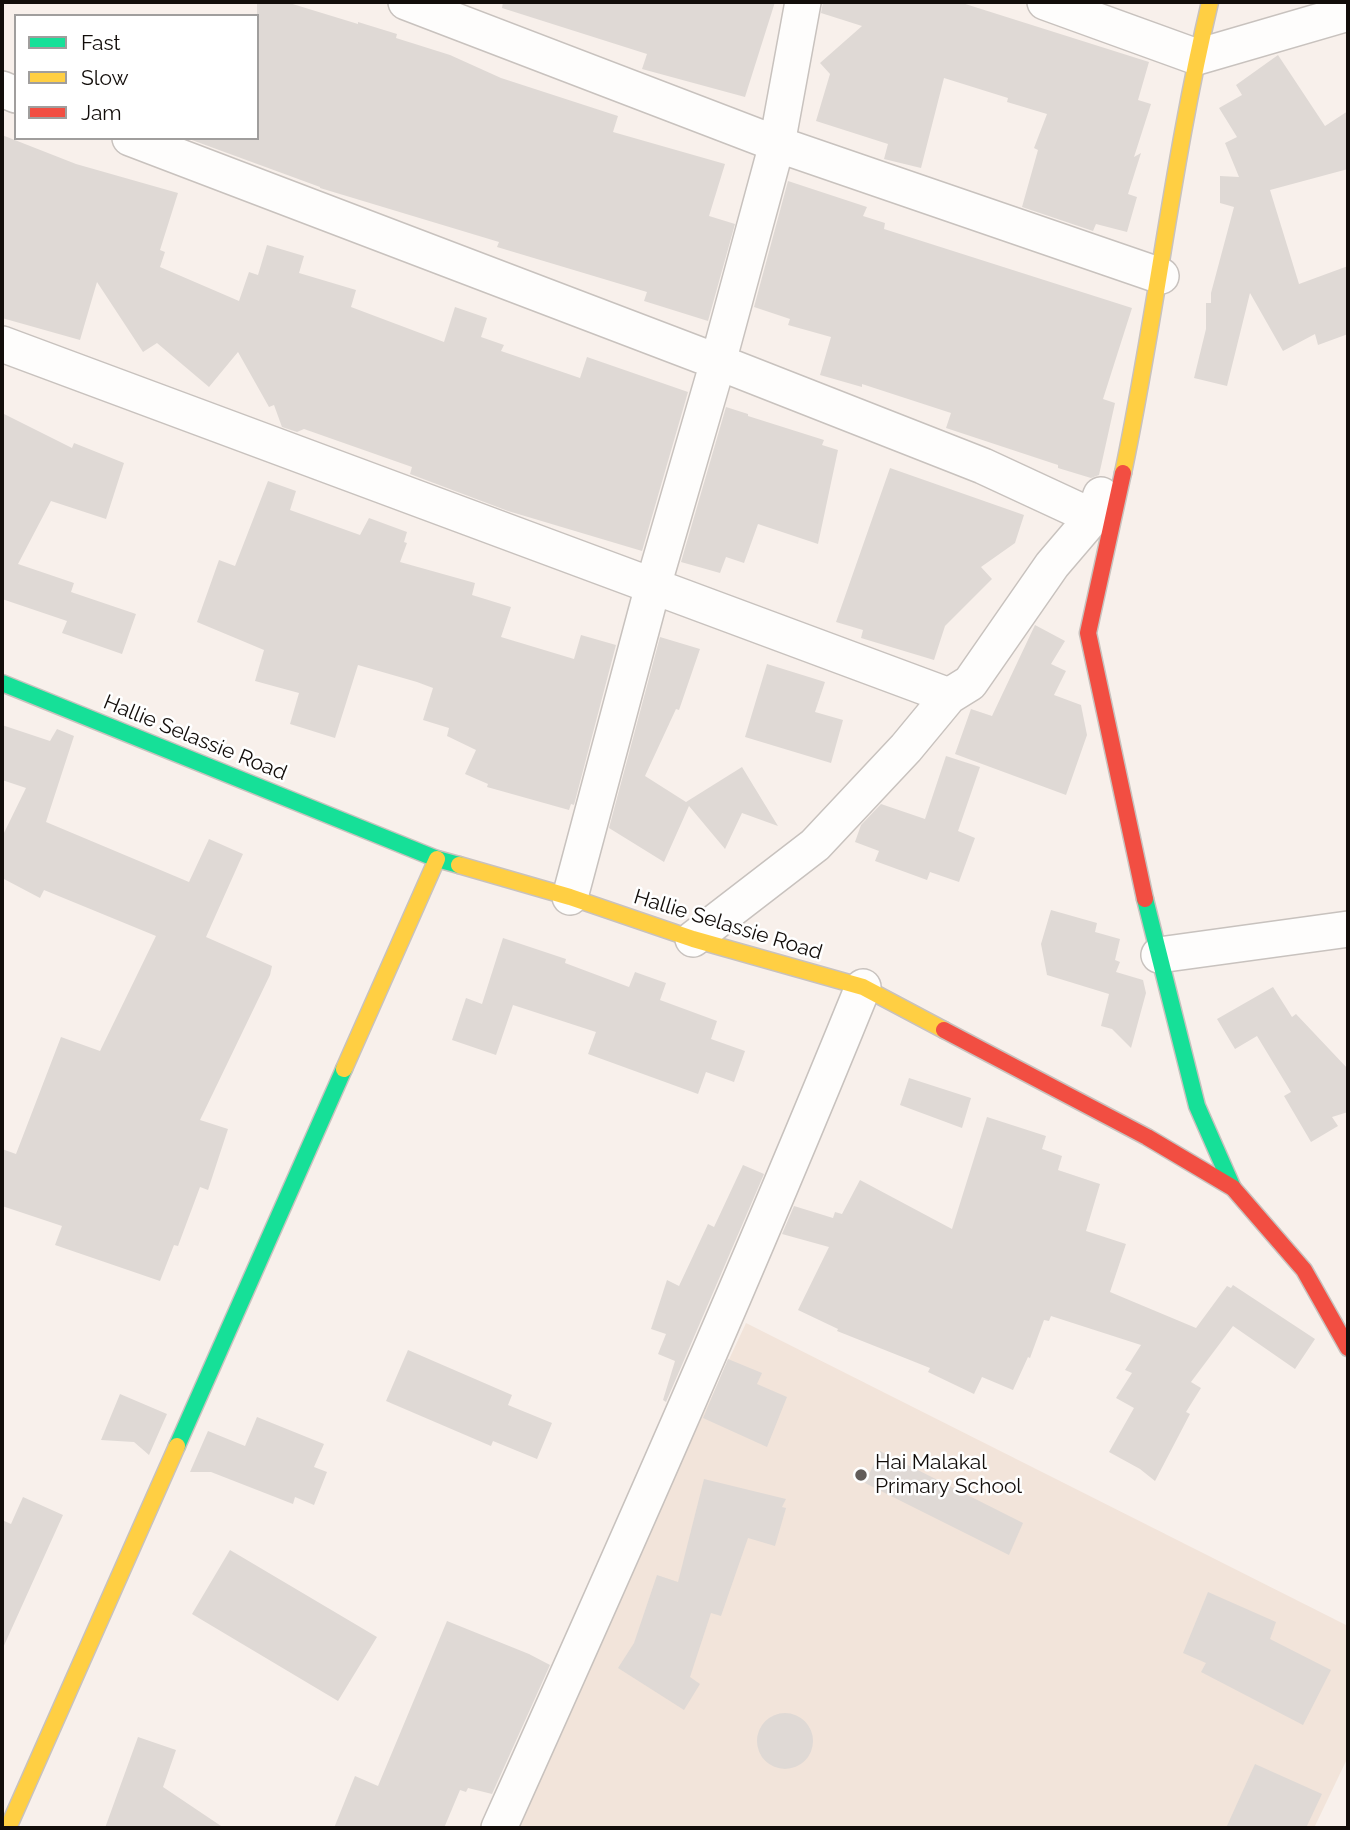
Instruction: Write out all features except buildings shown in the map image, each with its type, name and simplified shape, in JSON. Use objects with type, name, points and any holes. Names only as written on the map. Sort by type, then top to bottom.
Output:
[{"type":"street","points":[[406,2],[777,144],[1161,276]]},
{"type":"street","points":[[570,897],[653,586],[777,144],[803,2]]},
{"type":"street","points":[[1045,2],[1197,57],[1348,13]]},
{"type":"street","points":[[1210,2],[1197,57],[1141,387],[1088,633],[1138,870],[1197,1106],[1233,1188]]},
{"type":"street","points":[[135,140],[983,466],[1093,517]]},
{"type":"street","points":[[2,344],[949,696]]},
{"type":"street","points":[[693,939],[815,845],[906,748],[949,696],[970,683],[1052,565],[1093,517],[1141,387]]},
{"type":"street","name":"Hallie Selassie Road","points":[[2,683],[437,859],[570,897],[693,939],[863,987],[1147,1137],[1233,1188],[1304,1270],[1348,1348]]},
{"type":"street","points":[[8,1828],[437,859]]},
{"type":"street","points":[[1159,955],[1348,929]]},
{"type":"street","points":[[499,1828],[642,1510],[685,1405],[784,1181],[863,987]]},
{"type":"shaded area","name":"Hai Malakal Primary School","points":[[746,1323],[1348,1626],[1348,1757],[1314,1828],[510,1828]]},
{"type":"traffic: fast","points":[[2,683],[437,859],[459,865]]},
{"type":"traffic: fast","points":[[1145,899],[1197,1106],[1233,1188]]},
{"type":"traffic: fast","points":[[177,1446],[344,1069]]},
{"type":"traffic: slow","points":[[1123,473],[1185,119],[1210,2]]},
{"type":"traffic: slow","points":[[344,1069],[437,859]]},
{"type":"traffic: slow","points":[[459,865],[570,897],[693,939],[863,987],[944,1030]]},
{"type":"traffic: slow","points":[[8,1828],[177,1446]]},
{"type":"traffic: jam","points":[[1123,473],[1088,633],[1145,899]]},
{"type":"traffic: jam","points":[[944,1030],[1147,1137],[1233,1188],[1304,1270],[1348,1348]]},
{"type":"place","name":"Hai Malakal Primary School","points":[[861,1475]]}]
